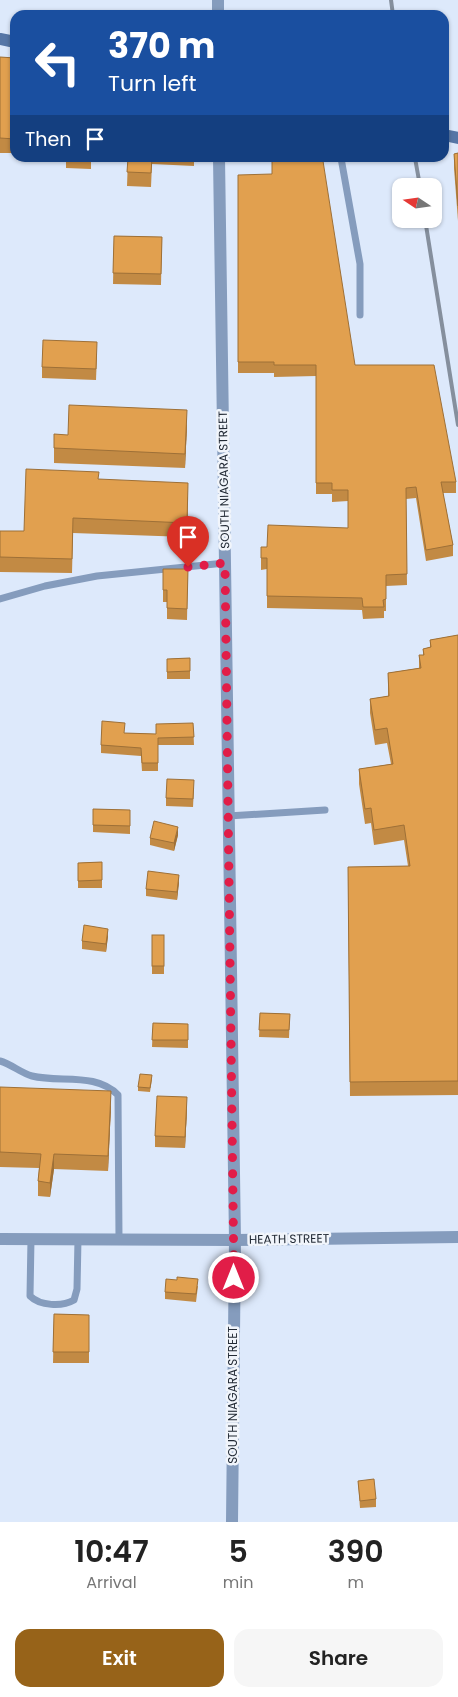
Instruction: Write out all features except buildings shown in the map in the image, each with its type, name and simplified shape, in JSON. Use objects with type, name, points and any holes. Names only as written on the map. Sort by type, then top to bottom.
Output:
[{"type":"street","name":"SOUTH NIAGARA STREET","points":[[219,162],[235,1240],[232,1522]]},
{"type":"street","name":"HEATH STREET","points":[[0,1239],[235,1240],[458,1237]]},
{"type":"lane","points":[[342,162],[360,264],[360,315]]},
{"type":"lane","points":[[0,599],[45,586],[97,576],[225,563]]},
{"type":"lane","points":[[228,816],[325,810]]},
{"type":"lane","points":[[0,1062],[31,1076],[96,1082],[109,1086],[118,1095],[119,1239]]},
{"type":"lane","points":[[31,1239],[30,1296],[44,1303],[68,1303],[74,1300],[77,1289],[78,1239]]},
{"type":"railway","points":[[391,0],[392,10]]},
{"type":"railway","points":[[416,162],[419,178]]},
{"type":"railway","points":[[426,228],[458,425]]},
{"type":"route","points":[[188,567],[225,563],[234,1278]]}]
